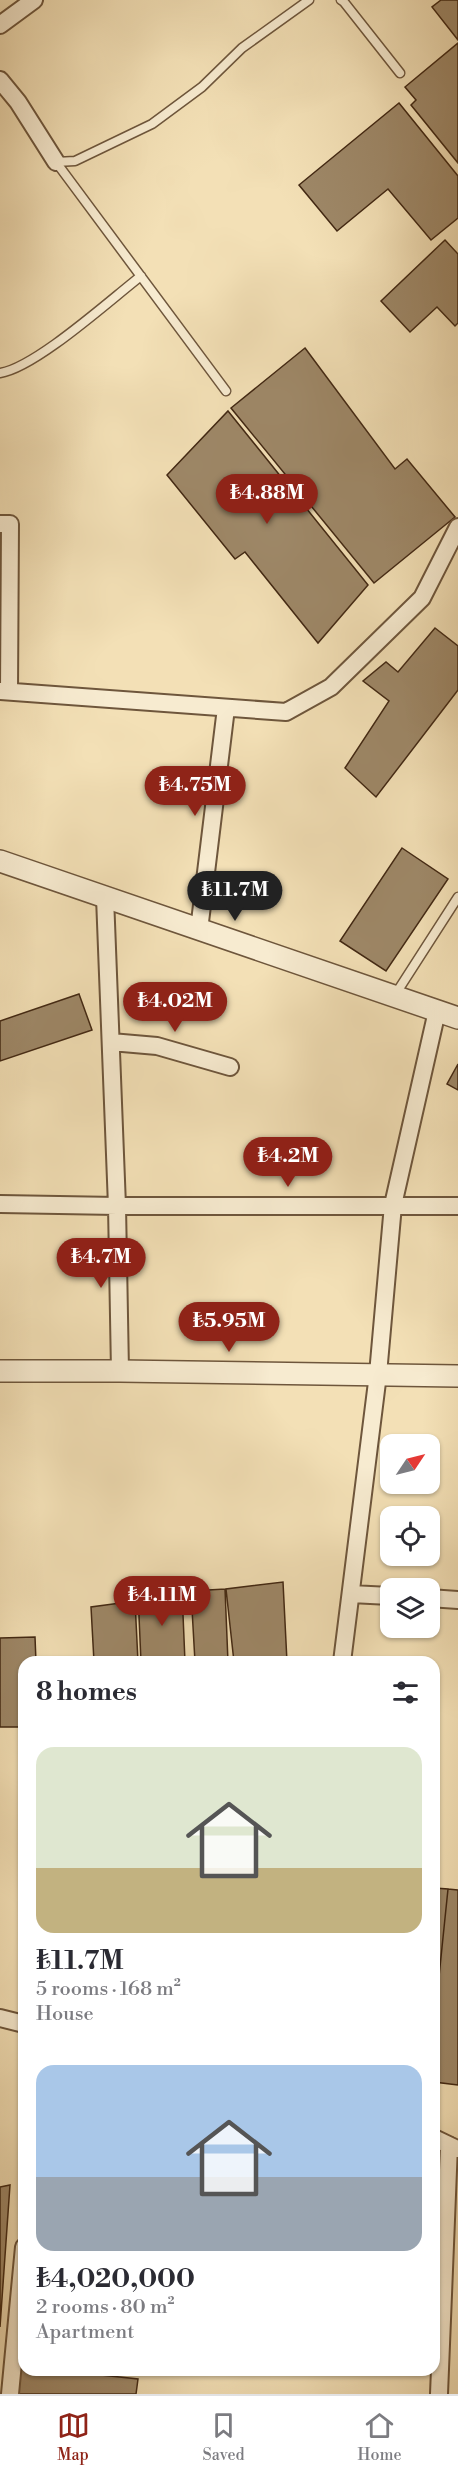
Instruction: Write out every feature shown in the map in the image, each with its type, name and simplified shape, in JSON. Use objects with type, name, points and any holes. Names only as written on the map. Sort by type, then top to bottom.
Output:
[{"type":"street","points":[[0,25],[34,0]]},
{"type":"street","points":[[0,80],[18,102],[56,162]]},
{"type":"street","points":[[0,524],[10,524],[4,691],[286,712],[331,687],[422,598],[458,527]]},
{"type":"street","points":[[199,930],[226,708]]},
{"type":"street","points":[[0,861],[458,1018]]},
{"type":"street","points":[[105,897],[117,1206],[120,1371]]},
{"type":"street","points":[[343,1656],[378,1374],[393,1205],[437,1011]]},
{"type":"street","points":[[111,1042],[157,1046],[230,1067]]},
{"type":"street","points":[[0,1204],[458,1206]]},
{"type":"street","points":[[0,1371],[458,1376]]},
{"type":"street","points":[[351,1594],[380,1595]]},
{"type":"street","points":[[440,1599],[458,1600]]},
{"type":"street","points":[[0,2018],[18,2022]]},
{"type":"street","points":[[440,2394],[450,2147]]},
{"type":"street","points":[[10,2394],[18,2310]]},
{"type":"lane","points":[[56,162],[75,161],[152,124],[202,87],[242,48],[309,0]]},
{"type":"lane","points":[[340,0],[344,2],[400,73]]},
{"type":"lane","points":[[56,162],[226,391]]},
{"type":"lane","points":[[0,373],[12,372],[36,358],[141,276]]},
{"type":"lane","points":[[394,996],[458,897]]},
{"type":"building","points":[[441,0],[458,0],[458,40],[432,7]]},
{"type":"building","points":[[458,43],[458,163],[411,105],[416,100],[405,87]]},
{"type":"building","points":[[399,103],[458,176],[458,218],[431,240],[388,189],[337,231],[299,185]]},
{"type":"building","points":[[445,240],[458,254],[458,323],[455,326],[437,307],[410,332],[381,301]]},
{"type":"building","points":[[305,348],[395,469],[407,459],[455,517],[374,583],[231,408]]},
{"type":"building","points":[[228,411],[368,585],[318,643],[245,552],[235,559],[167,475]]},
{"type":"building","points":[[435,628],[458,646],[458,690],[376,797],[345,768],[389,701],[363,681],[386,662],[398,672]]},
{"type":"building","points":[[402,848],[448,879],[386,971],[340,941]]},
{"type":"building","points":[[79,994],[92,1030],[0,1061],[0,1021]]},
{"type":"building","points":[[458,1064],[458,1090],[447,1084]]},
{"type":"building","points":[[283,1582],[287,1656],[233,1656],[226,1589]]},
{"type":"building","points":[[225,1589],[228,1656],[195,1656],[191,1591]]},
{"type":"building","points":[[182,1591],[185,1656],[141,1656],[138,1593]]},
{"type":"building","points":[[135,1601],[138,1656],[94,1656],[91,1607]]},
{"type":"building","points":[[35,1637],[36,1656],[18,1656],[18,1727],[0,1727],[0,1638]]},
{"type":"building","points":[[440,1888],[448,1889],[440,1967]]},
{"type":"building","points":[[448,1889],[458,1890],[458,2085],[440,2083],[440,1967]]},
{"type":"building","points":[[10,2185],[0,2327],[0,2187]]},
{"type":"building","points":[[18,2376],[110,2376],[138,2379],[136,2394],[17,2394]]}]
